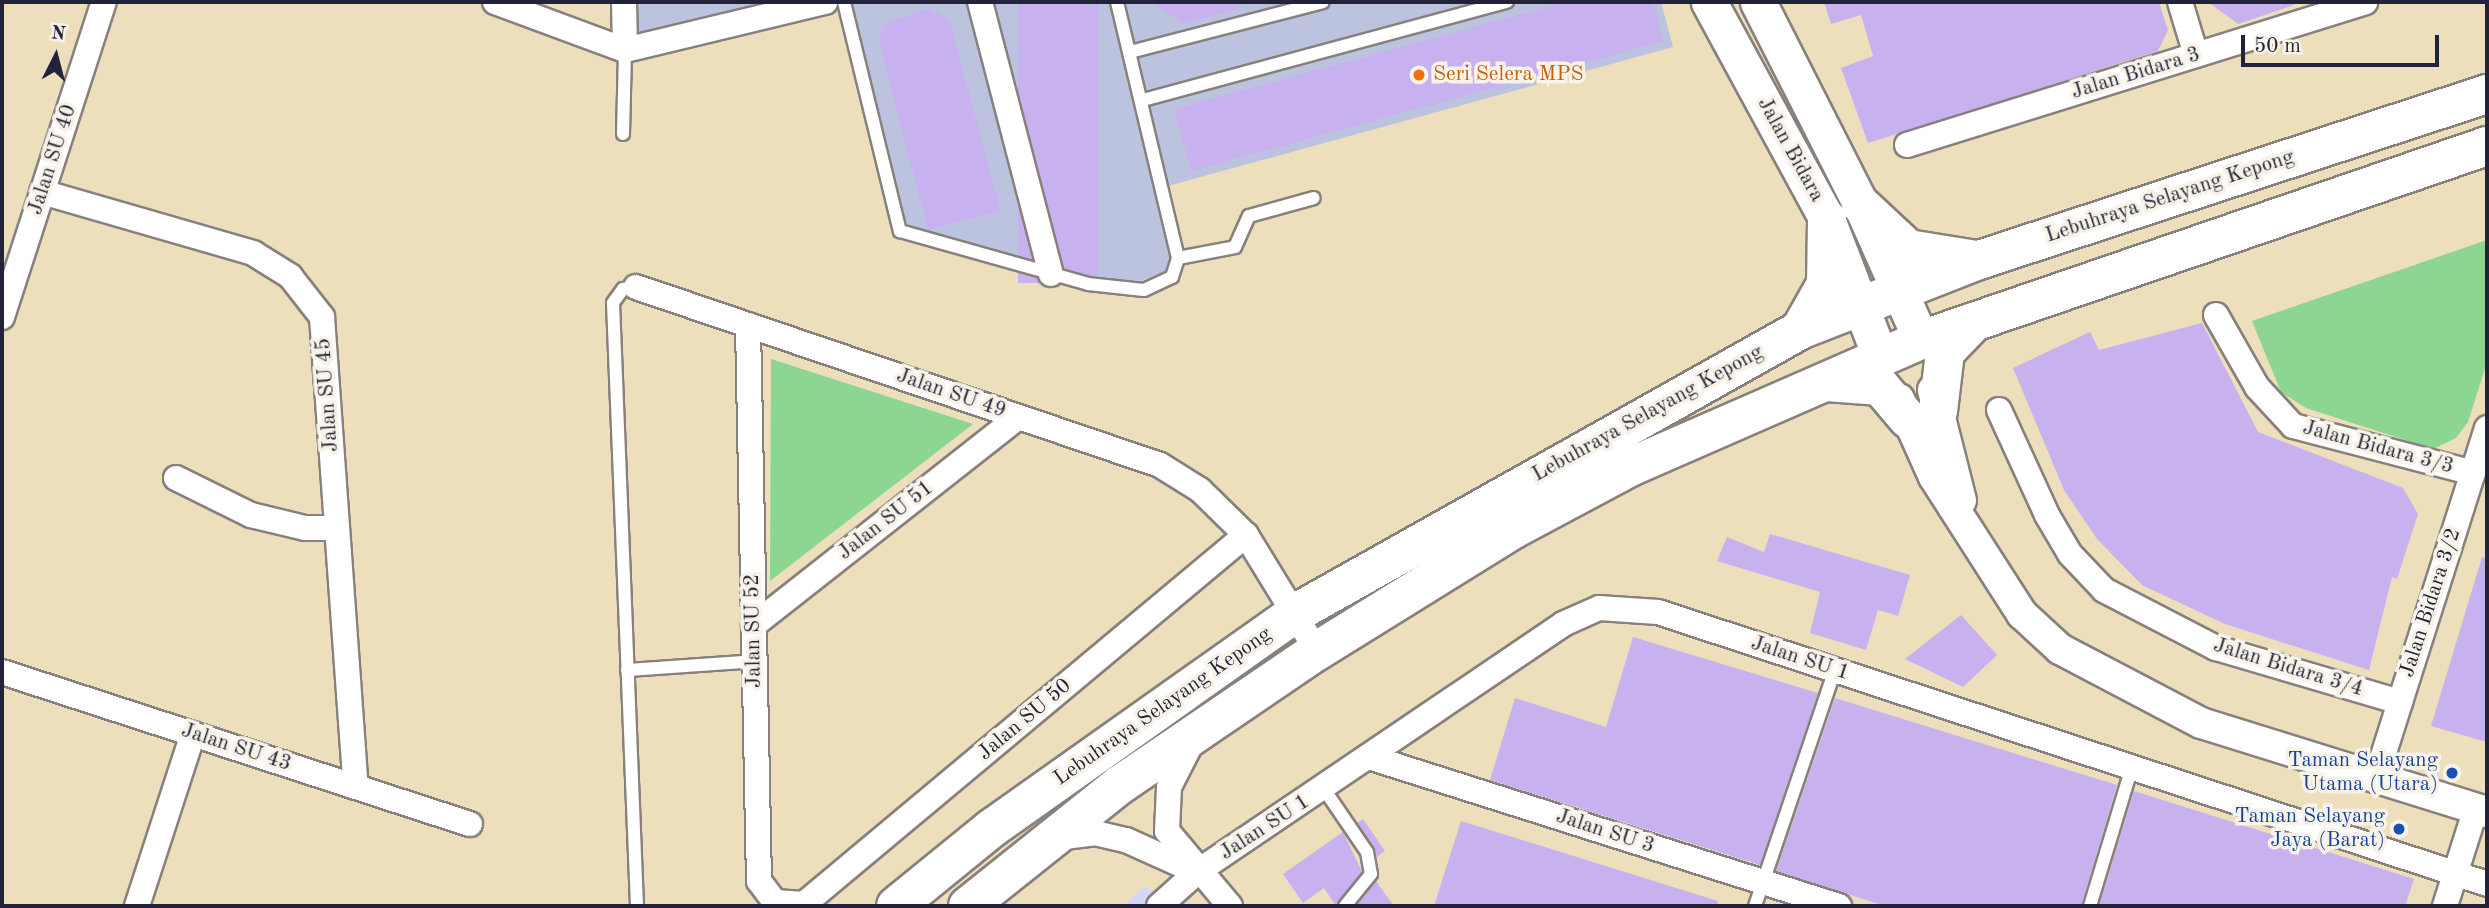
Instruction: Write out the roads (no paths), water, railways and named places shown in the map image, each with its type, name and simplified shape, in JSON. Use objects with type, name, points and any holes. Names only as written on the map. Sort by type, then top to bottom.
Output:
[{"type":"main road","name":"Jalan Bidara","points":[[1709,2],[1844,212],[1899,288],[1921,340]]},
{"type":"main road","name":"Jalan Bidara","points":[[1758,2],[1844,212],[1860,303],[1880,356]]},
{"type":"main road","name":"Lebuhraya Selayang Kepong","points":[[896,906],[992,828],[1294,614],[1800,330],[1860,303],[1979,260],[2487,94]]},
{"type":"main road","name":"Lebuhraya Selayang Kepong","points":[[968,906],[1052,839],[1196,732],[1317,651],[1523,523],[1630,467],[1821,381],[1921,340],[2487,146]]},
{"type":"main road","points":[[1800,330],[1826,284],[1844,212],[1908,249],[1979,260]]},
{"type":"main road","points":[[1821,381],[1880,386],[1923,415],[1945,352],[1974,322]]},
{"type":"street","name":"Jalan SU 40","points":[[2,317],[104,2]]},
{"type":"street","points":[[495,2],[625,50],[825,2]]},
{"type":"street","points":[[624,2],[625,50]]},
{"type":"street","points":[[980,2],[1051,274]]},
{"type":"street","points":[[2180,2],[2196,55]]},
{"type":"street","name":"Jalan Bidara 3","points":[[1907,145],[2365,2]]},
{"type":"street","name":"Jalan SU 45","points":[[42,192],[253,253],[290,276],[322,317],[356,787]]},
{"type":"street","name":"Jalan SU 49","points":[[636,287],[1160,465],[1200,490],[1246,536],[1317,651]]},
{"type":"street","name":"Jalan Bidara 3/3","points":[[2216,315],[2256,387],[2293,426],[2473,472]]},
{"type":"street","name":"Jalan SU 52","points":[[748,325],[759,881],[775,902],[804,904]]},
{"type":"street","points":[[1921,340],[1923,415]]},
{"type":"street","points":[[1880,356],[1923,415],[1969,528],[2022,614],[2106,678],[2201,723],[2481,810],[2455,873],[2445,906]]},
{"type":"street","name":"Jalan Bidara 3/4","points":[[1999,410],[2047,514],[2070,554],[2105,590],[2216,648],[2400,702]]},
{"type":"street","name":"Jalan SU 51","points":[[754,625],[1018,417]]},
{"type":"street","name":"Jalan Bidara 3/2","points":[[2376,778],[2487,429]]},
{"type":"street","points":[[176,478],[251,515],[305,528],[337,528]]},
{"type":"street","name":"Jalan SU 50","points":[[804,904],[1246,536]]},
{"type":"street","name":"Jalan SU 1","points":[[1159,906],[1197,872],[1372,758],[1563,624],[1599,608],[1658,612],[2131,770],[2487,884]]},
{"type":"street","name":"Jalan SU 43","points":[[2,672],[470,824]]},
{"type":"street","points":[[1196,732],[1164,809],[1167,831],[1197,872],[1230,906]]},
{"type":"street","points":[[137,906],[193,734]]},
{"type":"street","name":"Jalan SU 3","points":[[1372,758],[1839,906]]},
{"type":"street","points":[[1052,839],[1095,833],[1125,840],[1197,872]]},
{"type":"lane","points":[[844,2],[900,232],[1051,274],[1144,289],[1172,277],[1178,258],[1143,100],[1117,2]]},
{"type":"lane","points":[[1130,52],[1323,2]]},
{"type":"lane","points":[[1143,100],[1507,2]]},
{"type":"lane","points":[[623,134],[625,50]]},
{"type":"lane","points":[[1178,258],[1235,247],[1249,216],[1314,198]]},
{"type":"lane","points":[[636,287],[623,289],[613,303],[636,906]]},
{"type":"lane","points":[[627,670],[755,661]]},
{"type":"lane","points":[[1755,906],[1835,670]]},
{"type":"lane","points":[[2090,906],[2131,770]]},
{"type":"lane","points":[[1324,789],[1367,852],[1371,874],[1345,906]]},
{"type":"place","name":"Seri Selera MPS","points":[[1419,75]]},
{"type":"place","name":"Taman Selayang Utama (Utara)","points":[[2452,773]]},
{"type":"place","name":"Taman Selayang Jaya (Barat)","points":[[2399,829]]}]
